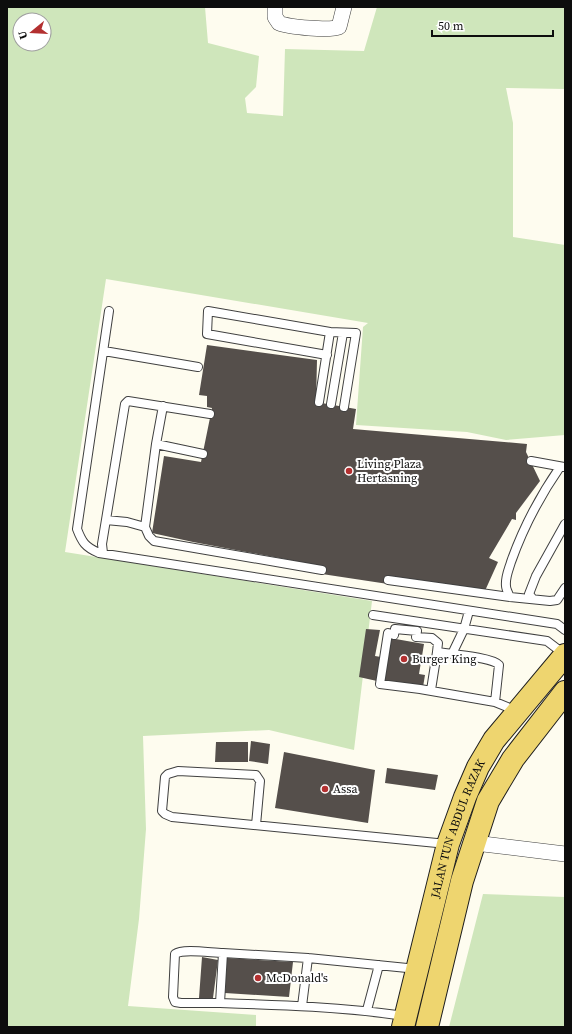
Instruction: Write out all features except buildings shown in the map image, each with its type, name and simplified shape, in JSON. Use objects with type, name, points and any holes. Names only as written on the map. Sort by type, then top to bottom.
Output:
[{"type":"main road","name":"JALAN TUN ABDUL RAZAK","points":[[404,1022],[448,844],[465,797],[478,767],[494,740],[565,655]]},
{"type":"main road","name":"JALAN TUN ABDUL RAZAK","points":[[427,1027],[462,881],[488,801],[513,759],[565,692]]},
{"type":"street","points":[[275,7],[275,17],[278,24],[331,29],[339,27],[344,7]]},
{"type":"street","points":[[475,843],[565,854]]},
{"type":"lane","points":[[109,311],[77,529],[82,541],[89,549],[103,553],[557,624],[565,630]]},
{"type":"lane","points":[[326,355],[206,334],[208,311],[330,332],[356,333],[344,407]]},
{"type":"lane","points":[[330,332],[319,404],[331,405],[343,333]]},
{"type":"lane","points":[[104,351],[198,367]]},
{"type":"lane","points":[[103,553],[102,544],[125,404],[128,401],[210,414]]},
{"type":"lane","points":[[163,406],[156,444],[145,527],[149,536],[154,541],[322,570]]},
{"type":"lane","points":[[156,444],[203,454]]},
{"type":"lane","points":[[510,597],[506,587],[506,577],[514,553],[547,486],[563,467],[531,461]]},
{"type":"lane","points":[[106,520],[127,522],[145,527]]},
{"type":"lane","points":[[528,597],[536,576],[565,524]]},
{"type":"lane","points":[[388,580],[510,597],[557,600],[565,588]]},
{"type":"lane","points":[[452,654],[464,629],[469,610]]},
{"type":"lane","points":[[373,615],[547,641],[565,655]]},
{"type":"lane","points":[[431,690],[438,643],[432,638],[416,637],[418,631],[395,629],[394,635],[388,633],[380,684],[431,690],[495,702],[517,712]]},
{"type":"lane","points":[[436,652],[498,663],[495,702]]},
{"type":"lane","points":[[256,825],[260,781],[256,775],[178,771],[168,774],[165,777],[162,811],[168,816],[256,825],[448,844]]},
{"type":"lane","points":[[404,1022],[367,1010],[302,1006],[175,1002],[173,997],[175,954],[177,952],[185,951],[308,958],[417,969]]},
{"type":"lane","points":[[220,1003],[223,953]]},
{"type":"lane","points":[[302,1006],[308,958]]},
{"type":"lane","points":[[367,1010],[379,965]]},
{"type":"green space","points":[[7,7],[205,7],[208,43],[259,56],[256,87],[245,98],[247,113],[283,116],[285,49],[364,51],[377,7],[565,7],[565,89],[506,88],[513,123],[513,237],[565,245],[565,435],[506,440],[467,432],[356,425],[363,327],[368,323],[106,279],[65,552],[372,601],[354,750],[269,730],[143,736],[146,829],[139,919],[128,1006],[256,1015],[256,1027],[7,1027]]},
{"type":"green space","points":[[483,894],[565,897],[565,1027],[449,1027]]},
{"type":"place","name":"Living Plaza Hertasning","points":[[349,471]]},
{"type":"place","name":"Burger King","points":[[404,659]]},
{"type":"place","name":"Assa","points":[[325,789]]},
{"type":"place","name":"McDonald's","points":[[258,978]]}]
